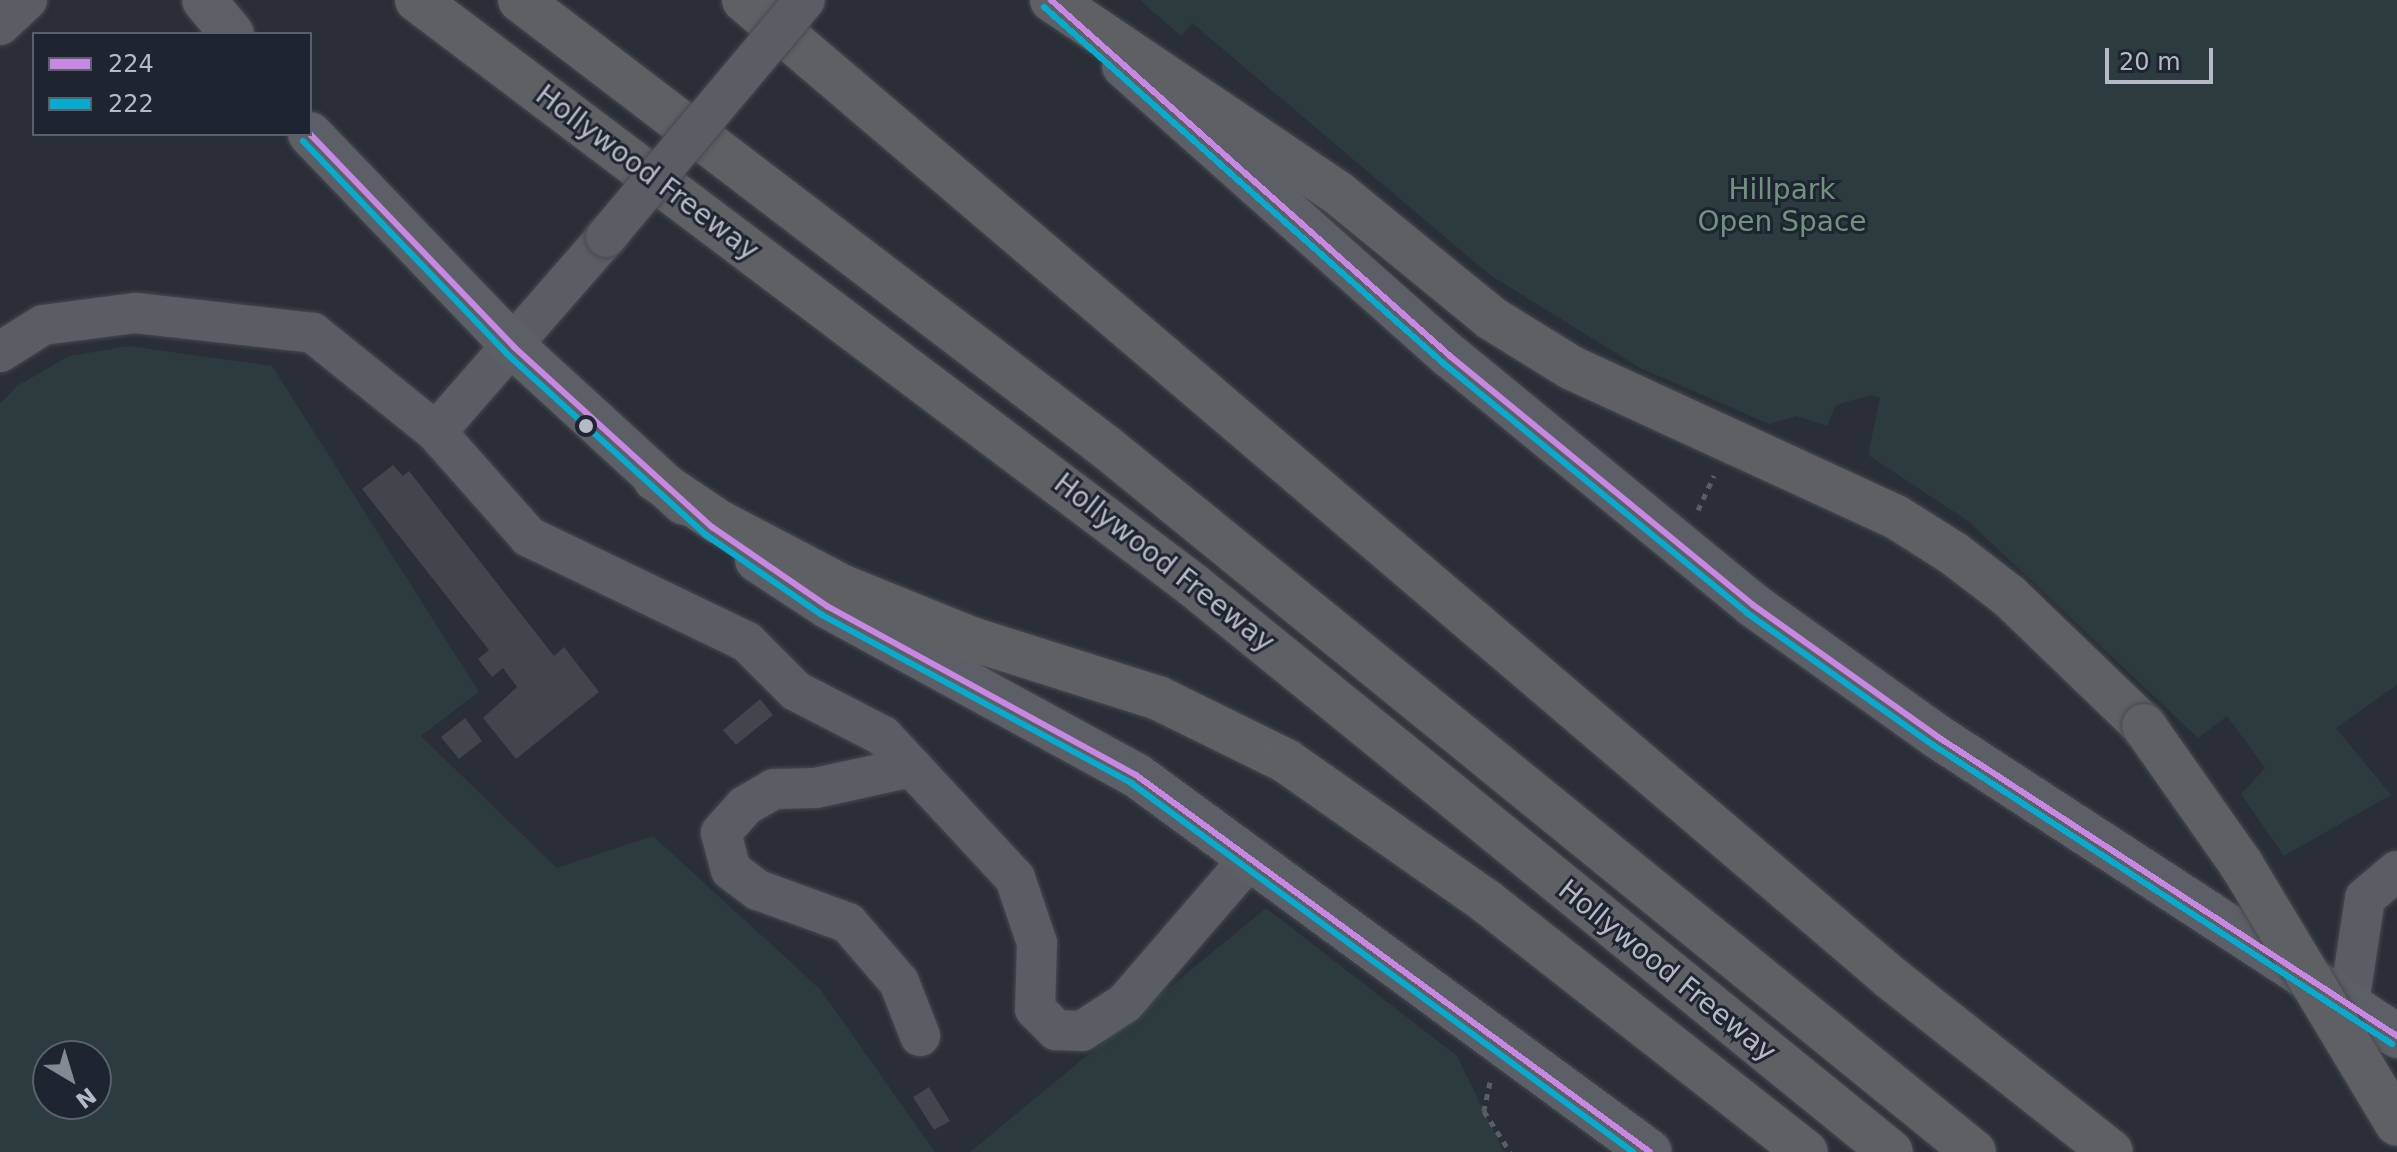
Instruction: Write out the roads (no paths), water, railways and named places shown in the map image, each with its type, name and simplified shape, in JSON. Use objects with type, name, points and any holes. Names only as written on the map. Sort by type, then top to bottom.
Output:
[{"type":"highway","name":"Hollywood Freeway","points":[[417,0],[1181,575],[1891,1152]]},
{"type":"highway","points":[[520,0],[1118,457],[1974,1152]]},
{"type":"highway","points":[[744,0],[1891,978],[2111,1152]]},
{"type":"highway","points":[[1051,0],[1338,193],[1491,318],[1558,360],[1663,413],[1896,517],[1953,553],[2009,596],[2144,726],[2241,864],[2397,1124]]},
{"type":"highway","points":[[655,479],[732,529],[843,587],[972,639],[1158,698],[1286,761],[1487,902],[1806,1152]]},
{"type":"main road","points":[[204,0],[230,32]]},
{"type":"main road","points":[[1051,0],[1450,356],[1753,605],[1938,737],[2397,1036]]},
{"type":"main road","points":[[312,136],[514,347],[655,479],[712,527],[827,606],[1136,775],[1650,1152]]},
{"type":"street","points":[[0,25],[27,0]]},
{"type":"street","points":[[436,432],[514,347],[805,0]]},
{"type":"street","points":[[0,352],[43,325],[136,313],[313,333],[436,432],[529,537],[747,642],[796,691],[883,736],[1015,878],[1037,943],[1035,1009],[1056,1030],[1082,1031],[1125,1003],[1251,857]]},
{"type":"street","points":[[912,767],[816,788],[774,789],[745,806],[721,833],[731,870],[758,890],[848,923],[899,982],[920,1036]]},
{"type":"street","points":[[2349,1003],[2365,898],[2397,871]]},
{"type":"park label","name":"Hillpark Open Space","points":[[1782,206]]}]
